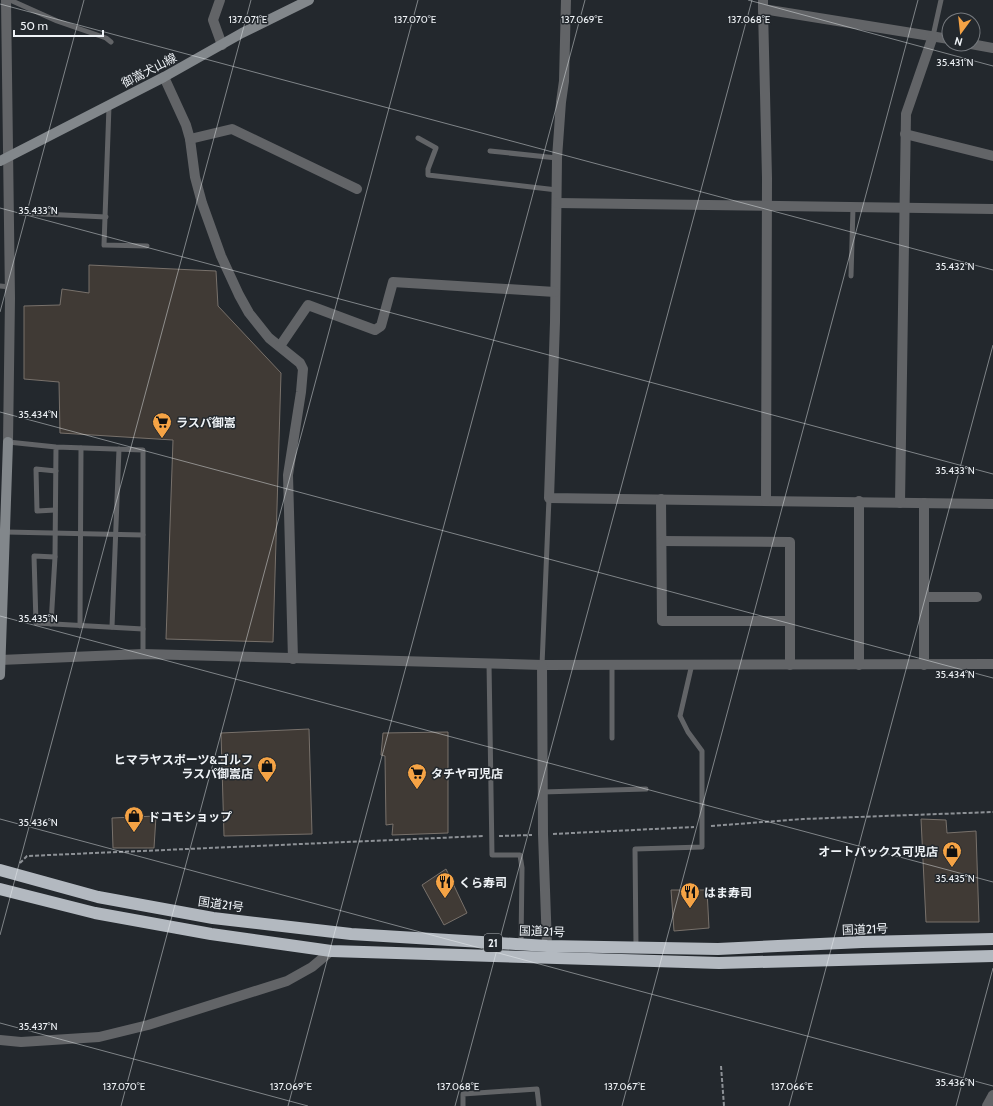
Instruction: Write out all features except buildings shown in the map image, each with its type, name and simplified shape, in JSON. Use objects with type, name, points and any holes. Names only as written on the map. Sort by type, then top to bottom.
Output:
[{"type":"highway","name":"国道21号","points":[[0,870],[98,898],[213,918],[351,934],[547,946],[718,949],[862,942],[993,939]]},
{"type":"highway","name":"21","points":[[0,888],[95,913],[211,934],[331,950],[719,963],[993,956]]},
{"type":"main road","name":"御嵩犬山線","points":[[4,158],[164,77],[309,0]]},
{"type":"main road","points":[[0,675],[6,532],[4,462],[8,442]]},
{"type":"street","points":[[6,0],[4,158],[8,442]]},
{"type":"street","points":[[220,0],[213,20],[222,45]]},
{"type":"street","points":[[566,0],[564,81],[560,102],[557,158],[558,190],[549,498],[993,504]]},
{"type":"street","points":[[766,500],[767,207],[763,4],[941,38]]},
{"type":"street","points":[[900,503],[906,114],[933,36]]},
{"type":"street","points":[[981,46],[993,48]]},
{"type":"street","points":[[164,77],[186,125],[190,139],[195,177],[202,203],[221,256],[239,295],[249,313],[269,338],[300,363],[303,370],[288,474],[293,659]]},
{"type":"street","points":[[190,139],[232,129],[357,189]]},
{"type":"street","points":[[905,134],[993,156]]},
{"type":"street","points":[[557,203],[993,209]]},
{"type":"street","points":[[280,346],[308,305],[375,330],[381,326],[394,282],[555,292]]},
{"type":"street","points":[[661,499],[662,621],[790,621]]},
{"type":"street","points":[[859,501],[859,665]]},
{"type":"street","points":[[924,503],[924,665]]},
{"type":"street","points":[[662,541],[790,542],[790,665]]},
{"type":"street","points":[[924,597],[977,597]]},
{"type":"street","points":[[1,660],[143,654],[542,665],[993,664]]},
{"type":"street","points":[[542,665],[542,792],[547,946]]},
{"type":"street","points":[[0,1040],[21,1042],[98,1037],[148,1025],[287,981],[312,967],[331,950]]},
{"type":"street","points":[[987,1106],[993,1095]]},
{"type":"lane","points":[[10,0],[57,22],[106,38],[111,42]]},
{"type":"lane","points":[[933,36],[941,0]]},
{"type":"lane","points":[[109,105],[104,245],[147,246]]},
{"type":"lane","points":[[418,138],[436,148],[428,169],[428,175],[558,190]]},
{"type":"lane","points":[[490,151],[557,158]]},
{"type":"lane","points":[[851,276],[853,208]]},
{"type":"lane","points":[[20,213],[106,217]]},
{"type":"lane","points":[[8,442],[56,447],[143,450],[143,654]]},
{"type":"lane","points":[[52,624],[55,557],[56,447]]},
{"type":"lane","points":[[80,626],[81,448]]},
{"type":"lane","points":[[112,628],[119,449]]},
{"type":"lane","points":[[55,510],[36,511],[36,469],[56,471]]},
{"type":"lane","points":[[542,665],[549,498]]},
{"type":"lane","points":[[6,532],[143,535]]},
{"type":"lane","points":[[55,557],[34,556],[36,624],[143,629]]},
{"type":"lane","points":[[489,663],[492,855],[520,854],[522,868],[521,944]]},
{"type":"lane","points":[[612,664],[612,738]]},
{"type":"lane","points":[[636,948],[635,849],[702,847],[702,751],[688,732],[680,716],[692,664]]},
{"type":"lane","points":[[542,792],[646,789]]},
{"type":"lane","points":[[463,1106],[464,1094],[537,1089],[539,1106]]},
{"type":"path","points":[[18,864],[27,856],[543,834],[804,819],[993,812]]},
{"type":"path","points":[[721,1066],[724,1106]]},
{"type":"place","name":"ラスパ御嵩","points":[[162,439]]},
{"type":"place","name":"ヒマラヤスポーツ&ゴルフ ラスパ御嵩店","points":[[267,783]]},
{"type":"place","name":"タチヤ可児店","points":[[417,790]]},
{"type":"place","name":"ドコモショップ","points":[[134,833]]},
{"type":"place","name":"オートバックス可児店","points":[[952,868]]},
{"type":"place","name":"くら寿司","points":[[445,899]]},
{"type":"place","name":"はま寿司","points":[[690,909]]}]
